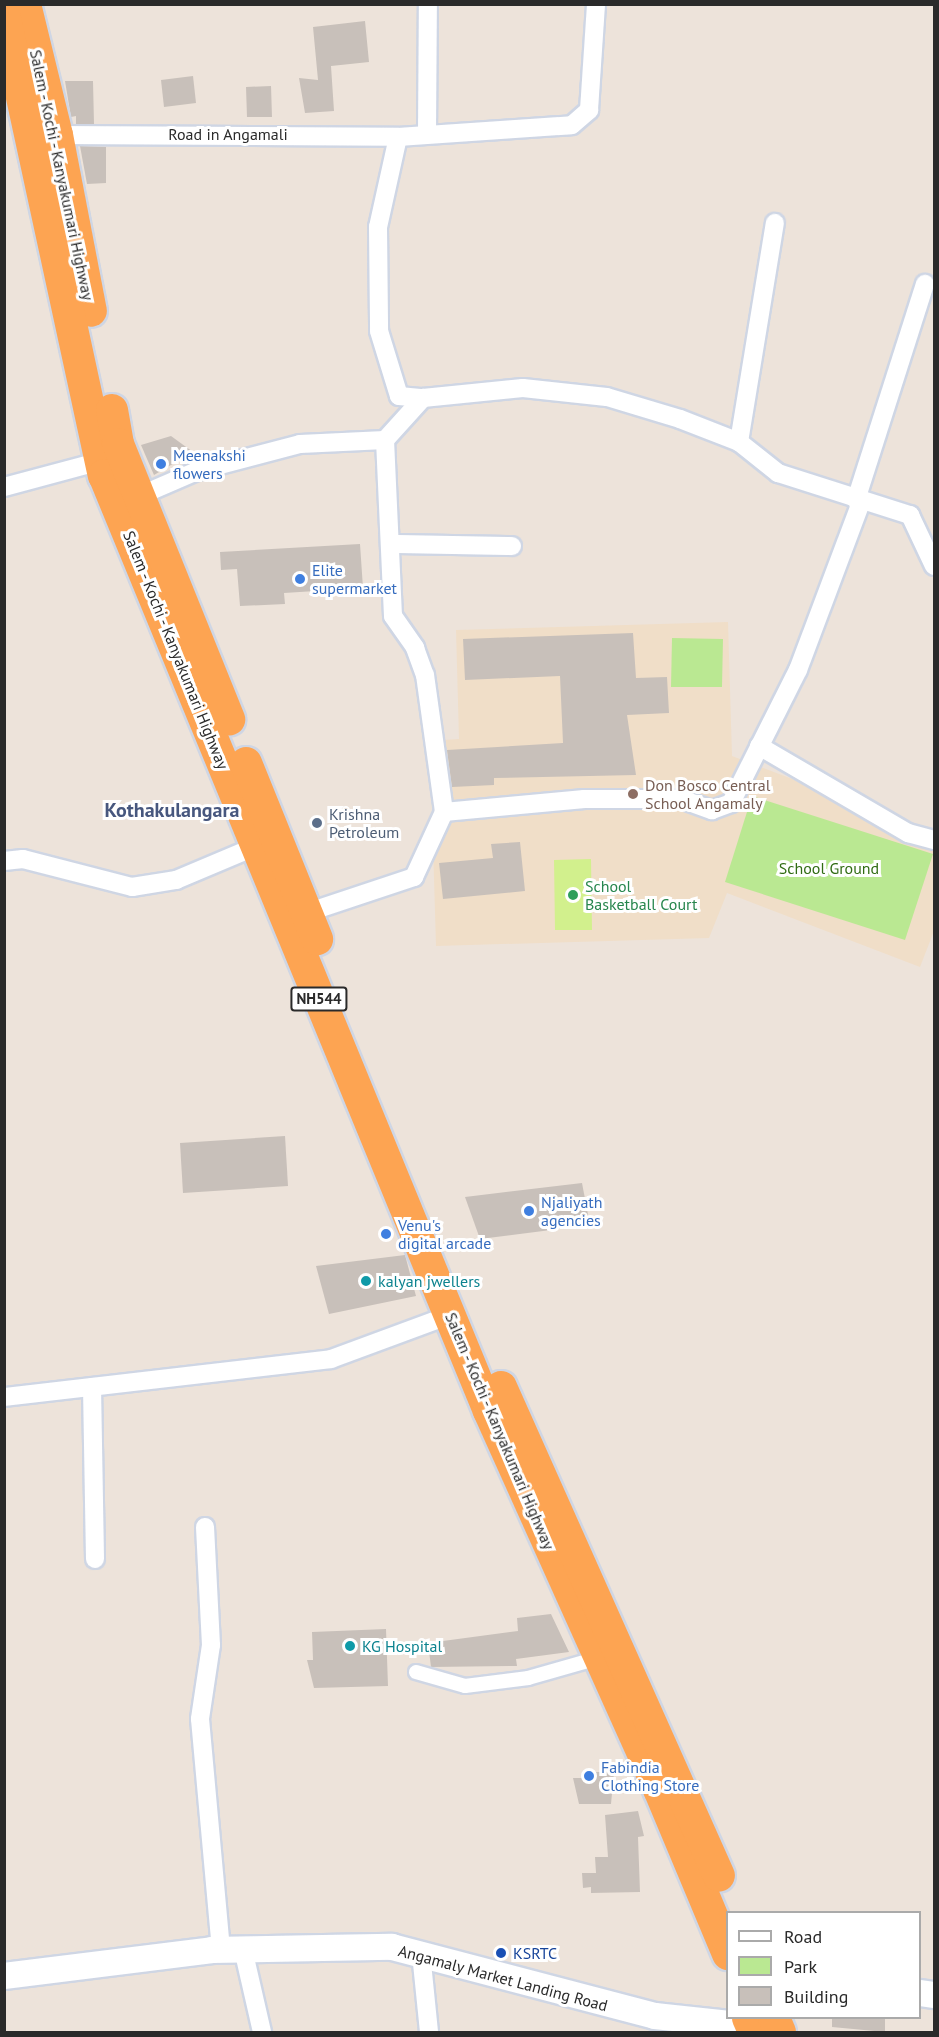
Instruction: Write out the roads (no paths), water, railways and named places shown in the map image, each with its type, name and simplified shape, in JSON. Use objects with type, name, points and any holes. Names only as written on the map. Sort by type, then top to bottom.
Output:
[{"type":"highway","name":"Salem - Kochi - Kanyakumari Highway","points":[[25,4],[57,135],[118,444],[306,913],[504,1395],[689,1802],[734,1911]]},
{"type":"highway","name":"Salem - Kochi - Kanyakumari Highway","points":[[4,14],[12,80],[101,461],[254,847],[450,1315],[726,1949]]},
{"type":"main road","name":"Angamaly Market Landing Road","points":[[4,1976],[232,1949],[370,1947],[421,1953],[576,1999],[655,2016],[730,2024],[745,2019]]},
{"type":"street","points":[[427,132],[428,4]]},
{"type":"street","name":"Road in Angamali","points":[[57,135],[398,137],[427,132],[578,122],[589,110],[596,4]]},
{"type":"street","points":[[398,137],[378,227],[380,331],[399,396],[423,398],[523,388],[607,397],[740,442],[778,473],[859,501],[910,515],[934,566]]},
{"type":"street","points":[[740,442],[775,223]]},
{"type":"street","points":[[444,812],[584,800],[681,799],[712,810],[739,796],[759,746],[798,670],[859,501],[925,284]]},
{"type":"street","points":[[306,913],[414,878],[444,812],[425,675],[415,648],[393,616],[393,544],[389,537],[385,440],[423,398]]},
{"type":"street","points":[[139,496],[197,471],[300,444],[385,440]]},
{"type":"street","points":[[4,487],[101,461]]},
{"type":"street","points":[[393,544],[512,546]]},
{"type":"street","points":[[759,746],[908,833],[934,840]]},
{"type":"street","points":[[4,861],[23,860],[132,887],[176,880],[254,847]]},
{"type":"street","points":[[4,1397],[331,1359],[450,1315]]},
{"type":"street","points":[[92,1387],[95,1559]]},
{"type":"street","points":[[205,1527],[212,1645],[200,1719],[232,1949],[262,2032]]},
{"type":"street","points":[[416,1672],[465,1686],[528,1678],[598,1658]]},
{"type":"street","points":[[421,1953],[429,2032]]},
{"type":"place","name":"Meenakshi flowers","points":[[161,464]]},
{"type":"place","name":"Elite supermarket","points":[[300,579]]},
{"type":"place","name":"Don Bosco Central School Angamaly","points":[[633,794]]},
{"type":"place","name":"Krishna Petroleum","points":[[317,823]]},
{"type":"place","name":"School Basketball Court","points":[[573,895]]},
{"type":"place","name":"Njaliyath agencies","points":[[529,1211]]},
{"type":"place","name":"Venu's digital arcade","points":[[386,1234]]},
{"type":"place","name":"kalyan jwellers","points":[[366,1281]]},
{"type":"place","name":"KG Hospital","points":[[350,1646]]},
{"type":"place","name":"Fabindia Clothing Store","points":[[589,1776]]},
{"type":"place","name":"KSRTC","points":[[501,1953]]},
{"type":"district","name":"Kothakulangara","points":[[172,810]]},
{"type":"park label","name":"School Ground","points":[[829,868]]}]
